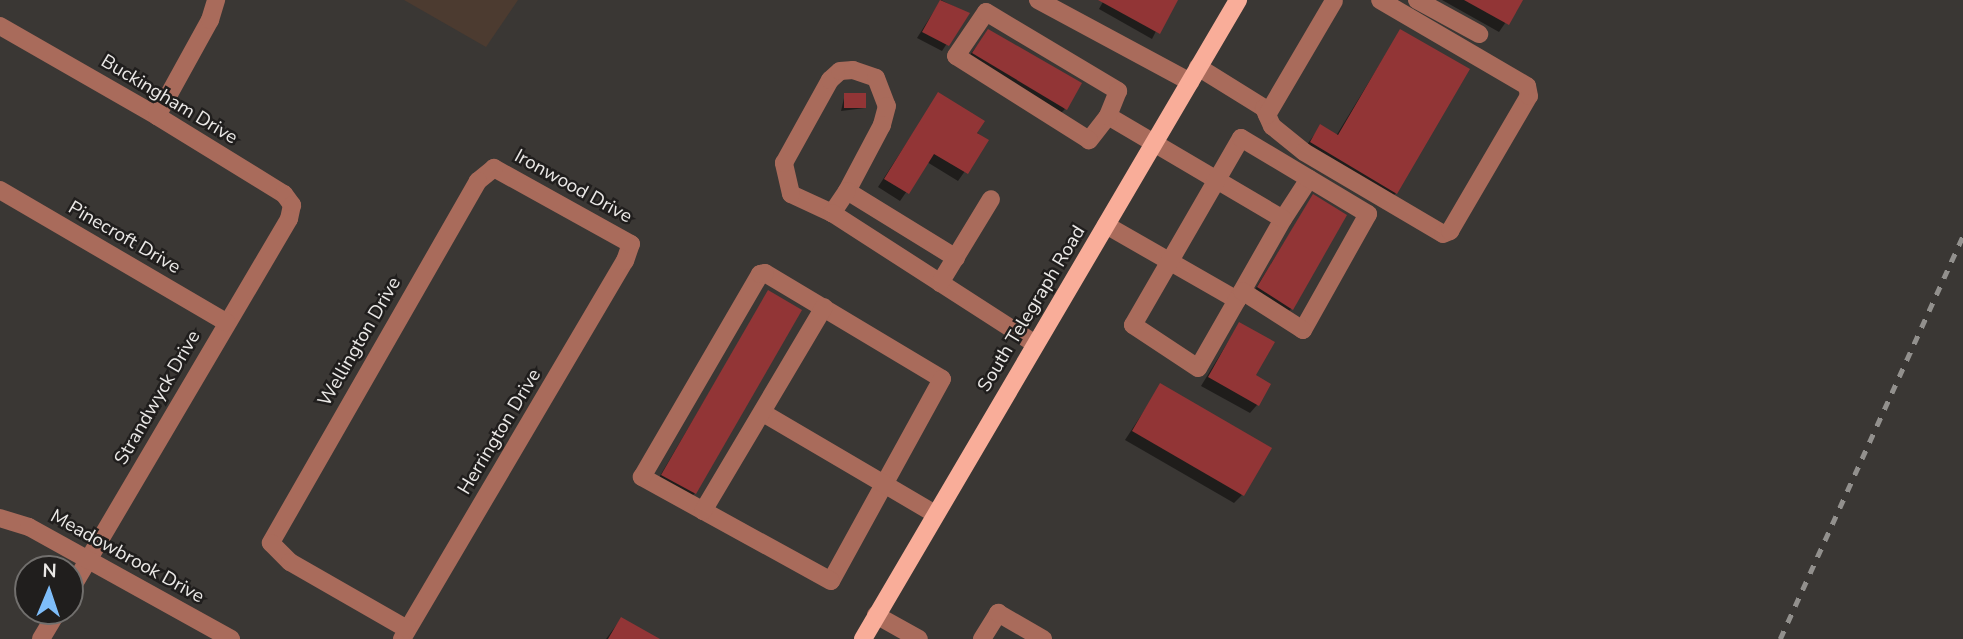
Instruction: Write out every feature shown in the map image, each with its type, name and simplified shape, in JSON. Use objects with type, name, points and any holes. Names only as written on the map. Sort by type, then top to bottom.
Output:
[{"type":"main road","name":"South Telegraph Road","points":[[863,639],[1238,0]]},
{"type":"street","points":[[157,116],[210,20],[216,0]]},
{"type":"street","points":[[1038,0],[1264,108],[1272,126],[1304,152],[1434,232],[1450,231],[1529,96],[1527,86],[1380,0]]},
{"type":"street","points":[[1267,115],[1335,0]]},
{"type":"street","points":[[1417,0],[1479,34]]},
{"type":"street","points":[[986,12],[1118,91],[1108,116],[1089,140],[956,56],[986,12]]},
{"type":"street","name":"Buckingham Drive","points":[[0,26],[157,116],[284,194],[292,205],[285,227]]},
{"type":"street","points":[[832,213],[847,191],[882,125],[887,106],[876,78],[853,70],[840,71],[830,80],[784,163],[791,194],[832,213],[1035,344]]},
{"type":"street","points":[[1108,116],[1283,219]]},
{"type":"street","points":[[1106,225],[1169,262],[1239,295],[1304,330],[1368,214],[1241,138],[1169,262],[1133,325],[1198,368],[1239,295],[1283,219],[1309,179]]},
{"type":"street","name":"Ironwood Drive","points":[[494,168],[631,244]]},
{"type":"street","name":"Wellington Drive","points":[[404,634],[290,562],[271,543],[478,181],[494,168]]},
{"type":"street","name":"Pinecroft Drive","points":[[0,190],[226,322]]},
{"type":"street","points":[[847,191],[956,258]]},
{"type":"street","points":[[940,283],[991,199]]},
{"type":"street","name":"Strandwyck Drive","points":[[84,568],[226,322],[285,227]]},
{"type":"street","name":"Herrington Drive","points":[[404,634],[625,261],[631,244]]},
{"type":"street","points":[[760,274],[824,307],[942,379],[831,581],[642,477],[642,471],[760,274]]},
{"type":"street","points":[[703,511],[824,307]]},
{"type":"street","points":[[763,412],[935,514]]},
{"type":"street","name":"Meadowbrook Drive","points":[[0,518],[29,527],[231,639]]},
{"type":"street","points":[[982,639],[998,613],[1042,639]]},
{"type":"street","points":[[876,615],[919,639]]},
{"type":"shaded area","points":[[404,0],[518,0],[486,47]]},
{"type":"building","points":[[940,0],[970,13],[949,46],[922,32]]},
{"type":"building","points":[[1098,0],[1178,0],[1160,34]]},
{"type":"building","points":[[1464,0],[1523,0],[1509,25]]},
{"type":"building","points":[[988,29],[1082,83],[1067,110],[972,53]]},
{"type":"building","points":[[1400,29],[1470,69],[1397,194],[1310,142],[1320,124],[1338,135]]},
{"type":"building","points":[[938,92],[985,121],[977,133],[989,140],[968,174],[934,154],[909,194],[884,179]]},
{"type":"building","points":[[844,93],[866,93],[866,108],[844,108]]},
{"type":"building","points":[[1313,194],[1347,215],[1293,310],[1257,287]]},
{"type":"building","points":[[768,290],[802,310],[696,494],[661,475]]},
{"type":"building","points":[[1239,322],[1275,342],[1256,375],[1271,384],[1259,406],[1208,377]]},
{"type":"building","points":[[1160,383],[1272,448],[1244,496],[1132,431]]},
{"type":"building","points":[[621,617],[660,639],[608,639]]},
{"type":"railway","points":[[1780,639],[1963,236]]}]
